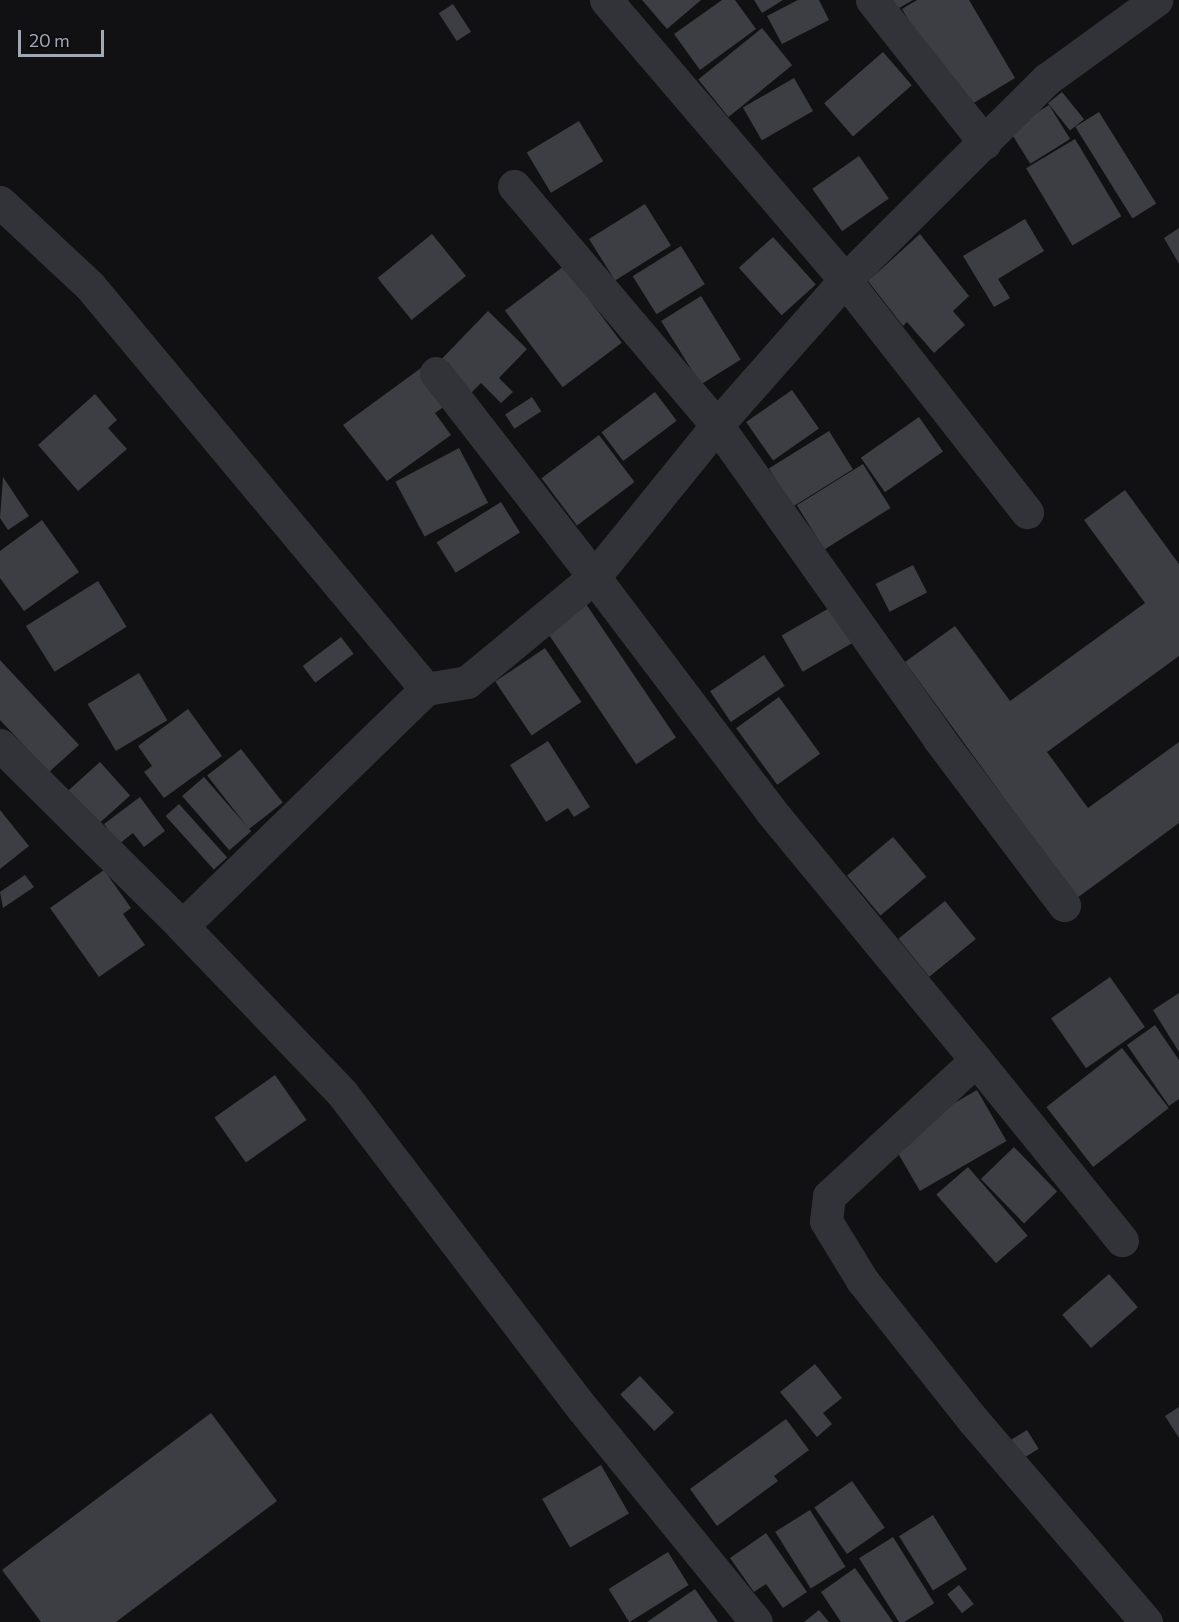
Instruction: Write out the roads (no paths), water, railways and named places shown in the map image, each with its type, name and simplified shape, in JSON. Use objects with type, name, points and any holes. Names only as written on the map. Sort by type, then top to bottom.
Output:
[{"type":"street","points":[[606,0],[845,280],[1027,512]]},
{"type":"street","points":[[872,0],[985,142]]},
{"type":"street","points":[[182,926],[426,689],[467,682],[594,577],[717,425],[845,280],[1047,79],[1156,0]]},
{"type":"street","points":[[514,186],[717,425],[939,739],[1064,905]]},
{"type":"street","points":[[0,202],[90,286],[426,689]]},
{"type":"street","points":[[436,373],[770,810],[1122,1240]]},
{"type":"street","points":[[0,745],[182,926],[342,1093],[583,1409],[756,1622]]},
{"type":"street","points":[[976,1060],[829,1196],[826,1221],[862,1280],[973,1420],[1146,1622]]}]
